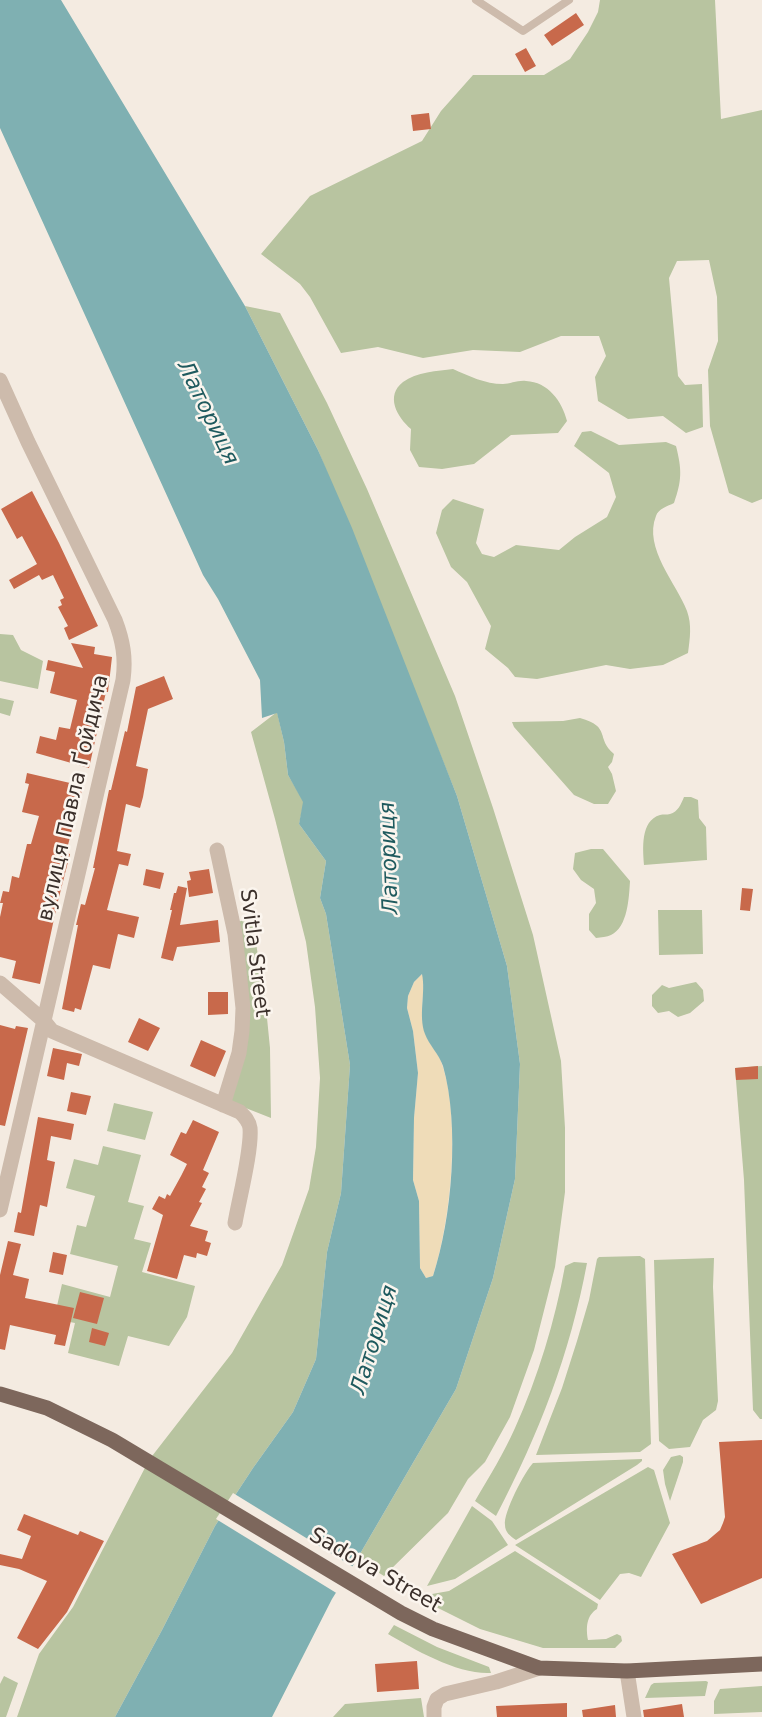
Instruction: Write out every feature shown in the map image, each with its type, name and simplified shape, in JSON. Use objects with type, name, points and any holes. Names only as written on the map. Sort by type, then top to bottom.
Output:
[{"type":"main road","name":"Sadova Street","points":[[0,1394],[47,1408],[112,1440],[389,1606],[433,1629],[539,1668],[627,1671],[762,1664]]},
{"type":"street","name":"вулиця Павла Ґойдича","points":[[0,380],[115,620],[126,662],[0,1210]]},
{"type":"street","name":"Svitla Street","points":[[217,849],[235,934],[243,1008],[239,1053],[223,1104]]},
{"type":"street","points":[[0,983],[44,1021],[52,1031],[223,1104],[247,1118],[250,1128],[249,1144],[235,1223]]},
{"type":"street","points":[[434,1717],[437,1699],[445,1694],[496,1682],[539,1668]]},
{"type":"street","points":[[627,1671],[634,1717]]},
{"type":"lane","points":[[476,0],[523,31],[569,0]]},
{"type":"green space","points":[[600,0],[715,0],[721,119],[762,110],[762,499],[752,503],[729,493],[710,426],[708,370],[718,341],[717,297],[709,260],[677,261],[669,278],[678,376],[685,385],[702,384],[703,427],[686,433],[663,416],[628,419],[598,401],[595,377],[606,356],[599,336],[561,336],[520,352],[473,350],[423,358],[378,347],[341,353],[310,297],[300,284],[261,254],[310,196],[422,141],[441,111],[473,75],[544,75],[570,59],[588,32],[598,12]]},
{"type":"green space","points":[[245,306],[280,313],[327,403],[367,489],[455,696],[533,935],[561,1061],[565,1128],[565,1192],[555,1267],[534,1350],[510,1417],[485,1462],[468,1479],[448,1513],[384,1576],[357,1559],[456,1389],[493,1278],[515,1179],[520,1064],[507,966],[457,796],[318,450]]},
{"type":"green space","points":[[453,369],[490,383],[523,381],[541,385],[558,400],[567,421],[558,433],[511,435],[474,464],[442,469],[419,467],[410,450],[411,429],[398,413],[394,400],[395,394],[403,382],[414,376]]},
{"type":"green space","points":[[591,431],[619,445],[666,442],[676,446],[680,475],[677,495],[674,503],[659,511],[653,528],[657,553],[689,616],[688,653],[663,665],[630,669],[606,665],[537,679],[515,677],[508,668],[485,649],[491,626],[467,582],[451,567],[436,533],[442,510],[453,499],[484,509],[476,543],[482,554],[494,557],[516,545],[559,550],[607,517],[616,497],[609,473],[574,446],[582,432]]},
{"type":"green space","points":[[0,634],[13,635],[21,650],[43,661],[38,689],[0,681]]},
{"type":"green space","points":[[0,698],[14,701],[10,716],[0,713]]},
{"type":"green space","points":[[277,712],[288,775],[304,802],[299,824],[326,861],[320,898],[326,914],[350,1065],[341,1193],[327,1252],[316,1359],[293,1412],[215,1526],[115,1717],[17,1717],[39,1654],[73,1607],[149,1460],[232,1353],[282,1265],[309,1189],[316,1147],[320,1078],[315,1007],[306,942],[251,732]]},
{"type":"green space","points":[[580,718],[590,721],[600,729],[605,743],[614,754],[608,767],[616,791],[608,804],[594,804],[574,795],[512,722],[563,721]]},
{"type":"green space","points":[[684,797],[698,800],[699,818],[706,827],[707,860],[644,865],[644,836],[649,823],[660,815],[675,811]]},
{"type":"green space","points":[[603,849],[630,881],[624,919],[617,931],[606,937],[596,938],[589,930],[589,914],[596,903],[594,889],[581,880],[573,869],[575,853]]},
{"type":"green space","points":[[658,910],[702,910],[703,954],[659,955]]},
{"type":"green space","points":[[252,919],[265,998],[270,1048],[271,1118],[228,1101],[246,1032],[236,922]]},
{"type":"green space","points":[[696,982],[703,990],[704,1001],[690,1013],[678,1017],[669,1011],[658,1013],[652,1006],[652,995],[662,985],[669,988]]},
{"type":"green space","points":[[762,1066],[762,1419],[760,1419],[753,1410],[744,1180],[735,1068]]},
{"type":"green space","points":[[114,1103],[153,1112],[145,1140],[107,1131]]},
{"type":"green space","points":[[103,1146],[141,1155],[128,1202],[144,1206],[134,1239],[151,1243],[142,1272],[195,1286],[187,1317],[169,1346],[128,1336],[119,1366],[68,1353],[75,1323],[54,1319],[62,1284],[110,1297],[118,1266],[70,1254],[77,1225],[86,1227],[95,1196],[66,1188],[74,1159],[98,1165]]},
{"type":"green space","points":[[640,1256],[645,1259],[651,1444],[640,1452],[536,1455],[577,1341],[589,1300],[597,1259],[599,1257]]},
{"type":"green space","points":[[714,1258],[713,1287],[718,1401],[716,1410],[703,1420],[690,1447],[669,1449],[659,1441],[654,1260]]},
{"type":"green space","points":[[574,1262],[587,1263],[572,1329],[539,1424],[496,1516],[475,1501],[506,1447],[523,1409],[545,1348],[565,1266]]},
{"type":"green space","points":[[680,1455],[683,1457],[683,1462],[670,1501],[663,1470],[671,1457]]},
{"type":"green space","points":[[642,1459],[637,1465],[516,1540],[507,1532],[505,1519],[511,1502],[533,1463]]},
{"type":"green space","points":[[648,1467],[654,1470],[670,1523],[641,1577],[629,1573],[620,1574],[600,1600],[515,1545]]},
{"type":"green space","points":[[472,1506],[492,1521],[508,1545],[455,1579],[427,1586]]},
{"type":"green space","points":[[515,1551],[598,1604],[588,1623],[588,1640],[606,1639],[617,1634],[621,1636],[622,1641],[615,1648],[543,1648],[480,1629],[432,1605],[430,1600],[432,1594],[449,1591]]},
{"type":"green space","points":[[394,1625],[437,1647],[489,1667],[491,1673],[465,1670],[424,1654],[388,1634]]},
{"type":"green space","points":[[4,1676],[18,1683],[6,1717],[0,1717],[0,1684]]},
{"type":"green space","points":[[708,1682],[705,1696],[645,1698],[654,1683]]},
{"type":"green space","points":[[762,1686],[762,1712],[714,1714],[714,1701],[720,1689]]},
{"type":"green space","points":[[421,1698],[424,1717],[333,1717],[345,1704]]},
{"type":"sand","points":[[423,973],[423,1025],[428,1041],[441,1060],[448,1087],[452,1141],[445,1228],[433,1276],[426,1278],[420,1268],[419,1201],[413,1180],[414,1118],[418,1073],[413,1031],[407,1008],[408,996],[414,982]]},
{"type":"water","name":"Латориця","points":[[0,0],[61,0],[245,306],[318,450],[352,528],[457,796],[507,966],[520,1064],[515,1179],[493,1278],[456,1389],[332,1599],[272,1717],[115,1717],[215,1526],[293,1412],[316,1359],[327,1252],[341,1193],[350,1065],[326,914],[320,898],[326,861],[299,824],[303,802],[288,775],[284,742],[277,713],[262,718],[260,680],[203,575],[0,128]],"holes":[[[422,974],[423,1027],[443,1066],[448,1090],[452,1144],[449,1200],[440,1253],[433,1276],[426,1278],[420,1268],[419,1201],[413,1180],[414,1118],[418,1073],[413,1031],[407,1008],[408,996],[414,982]]]},
{"type":"pier","points":[[233,1493],[355,1568],[338,1594],[216,1519]]},
{"type":"building","points":[[576,13],[584,25],[552,46],[544,35]]},
{"type":"building","points":[[526,48],[536,66],[525,72],[515,54]]},
{"type":"building","points":[[429,113],[431,129],[413,131],[411,115]]},
{"type":"building","points":[[32,491],[98,626],[69,640],[64,628],[68,626],[58,607],[62,605],[60,600],[64,598],[53,575],[42,580],[39,575],[14,589],[9,580],[37,564],[22,536],[17,539],[1,509]]},
{"type":"building","points":[[71,643],[95,647],[94,654],[112,657],[108,692],[106,692],[89,768],[36,753],[40,736],[56,740],[59,727],[70,729],[77,700],[50,693],[55,672],[46,670],[48,660],[83,668]]},
{"type":"building","points":[[164,676],[173,699],[148,709],[136,766],[148,769],[143,797],[140,808],[126,804],[117,851],[131,854],[128,866],[119,864],[107,910],[139,917],[134,938],[118,934],[110,969],[93,965],[81,1010],[75,1008],[74,1012],[62,1009],[78,925],[76,925],[81,904],[85,905],[95,868],[93,868],[109,790],[111,790],[125,731],[127,732],[136,687]]},
{"type":"building","points":[[27,773],[83,786],[66,853],[70,854],[40,984],[12,978],[16,961],[0,957],[0,917],[3,903],[0,903],[3,891],[9,892],[12,876],[19,878],[27,844],[31,844],[39,816],[22,812],[29,784],[25,783]]},
{"type":"building","points":[[146,869],[164,873],[160,889],[143,885]]},
{"type":"building","points":[[209,869],[213,893],[189,897],[187,881],[191,880],[189,872]]},
{"type":"building","points":[[178,886],[187,888],[180,925],[218,920],[220,942],[177,947],[173,961],[161,958],[174,893]]},
{"type":"building","points":[[742,888],[753,889],[750,911],[740,910]]},
{"type":"building","points":[[208,992],[228,992],[228,1014],[208,1015]]},
{"type":"building","points":[[139,1018],[160,1028],[148,1051],[128,1042]]},
{"type":"building","points":[[0,1025],[15,1029],[16,1026],[28,1028],[5,1126],[0,1125]]},
{"type":"building","points":[[201,1040],[226,1051],[215,1077],[190,1066]]},
{"type":"building","points":[[53,1048],[82,1054],[79,1066],[67,1063],[64,1080],[47,1076]]},
{"type":"building","points":[[758,1066],[758,1079],[736,1080],[735,1068]]},
{"type":"building","points":[[71,1092],[91,1096],[86,1115],[67,1111]]},
{"type":"building","points":[[38,1117],[74,1124],[71,1140],[51,1136],[47,1160],[55,1162],[47,1207],[40,1205],[34,1236],[14,1232],[18,1212],[21,1213]]},
{"type":"building","points":[[193,1120],[219,1132],[203,1170],[209,1173],[202,1187],[206,1189],[199,1202],[202,1203],[190,1226],[208,1231],[205,1241],[211,1243],[207,1256],[197,1253],[196,1258],[184,1255],[177,1279],[147,1271],[163,1215],[152,1209],[159,1196],[165,1199],[167,1194],[170,1196],[187,1164],[170,1155],[181,1132],[186,1134]]},
{"type":"building","points":[[8,1241],[21,1244],[13,1275],[29,1279],[25,1298],[74,1308],[65,1346],[54,1344],[56,1335],[10,1325],[5,1350],[0,1349],[0,1275]]},
{"type":"building","points":[[53,1252],[67,1255],[63,1275],[49,1272]]},
{"type":"building","points":[[80,1292],[104,1298],[97,1324],[73,1318]]},
{"type":"building","points":[[92,1328],[109,1333],[105,1346],[89,1342]]},
{"type":"building","points":[[762,1440],[762,1578],[701,1604],[672,1554],[707,1541],[720,1530],[723,1523],[725,1517],[719,1442]]},
{"type":"building","points":[[24,1514],[78,1535],[80,1531],[104,1541],[67,1612],[38,1649],[17,1638],[47,1581],[19,1569],[0,1565],[0,1554],[22,1559],[31,1536],[17,1530]]},
{"type":"building","points":[[417,1661],[419,1689],[377,1692],[375,1664]]},
{"type":"building","points":[[567,1703],[567,1717],[497,1717],[496,1706]]},
{"type":"building","points":[[682,1704],[684,1717],[644,1717],[643,1710]]},
{"type":"building","points":[[615,1705],[616,1717],[583,1717],[582,1710]]}]
